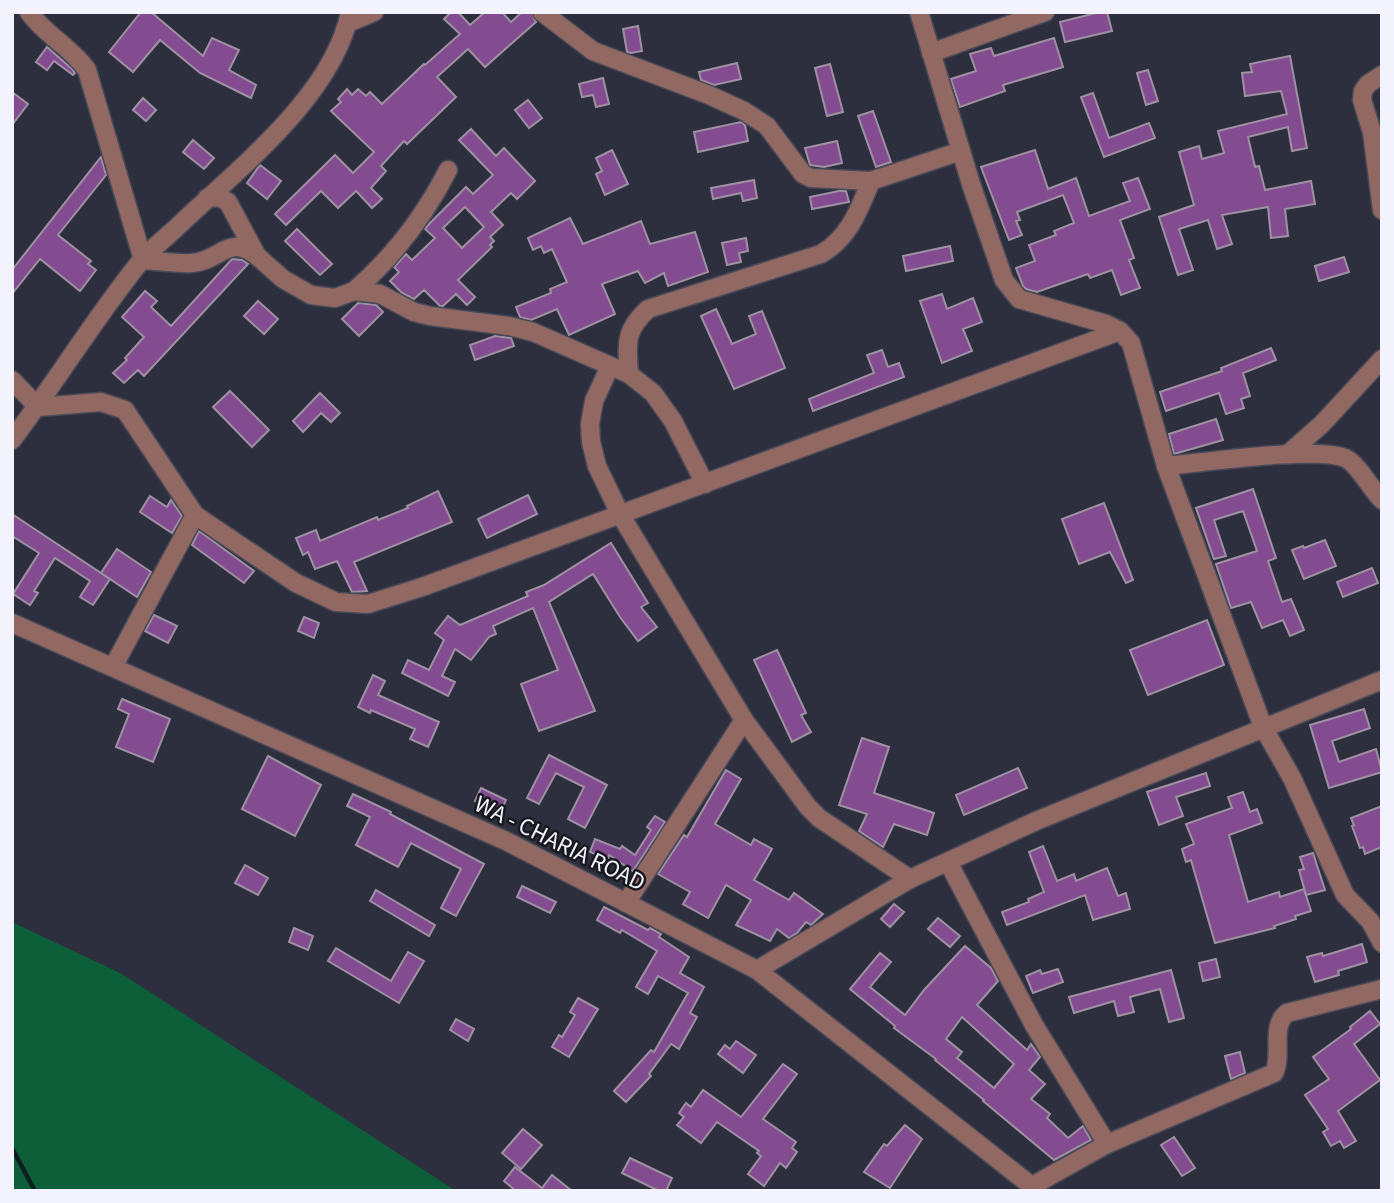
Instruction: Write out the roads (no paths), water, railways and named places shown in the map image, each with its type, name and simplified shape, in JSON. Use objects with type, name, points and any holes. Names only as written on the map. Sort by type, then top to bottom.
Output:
[{"type":"street","points":[[29,12],[40,26],[79,58],[87,70],[142,260]]},
{"type":"street","points":[[12,440],[38,407],[101,312],[142,260],[268,142],[318,83],[336,57],[349,18],[374,12]]},
{"type":"street","points":[[542,12],[593,51],[744,111],[767,126],[803,174],[811,178],[871,181],[961,151]]},
{"type":"street","points":[[919,12],[1004,280],[1019,299],[1106,324],[1120,331],[1131,343],[1167,466],[1263,727],[1292,778],[1345,895],[1376,918],[1382,943]]},
{"type":"street","points":[[931,53],[1045,12]]},
{"type":"street","points":[[1382,75],[1368,83],[1362,100],[1378,153],[1382,210]]},
{"type":"street","points":[[142,260],[194,263],[211,259],[233,246],[243,246],[283,279],[311,295],[335,298],[354,290],[381,268],[438,190],[448,170]]},
{"type":"street","points":[[629,374],[629,333],[648,309],[821,254],[835,246],[847,232],[871,181]]},
{"type":"street","points":[[207,198],[219,197],[228,202],[257,256]]},
{"type":"street","points":[[354,290],[380,294],[414,312],[430,316],[509,326],[533,332],[629,374],[653,393],[673,421],[705,484]]},
{"type":"street","points":[[38,407],[101,402],[125,410],[195,515],[296,583],[336,602],[368,604],[705,484],[1120,331]]},
{"type":"street","points":[[1288,454],[1373,380],[1382,359]]},
{"type":"street","points":[[610,366],[594,401],[590,424],[591,442],[597,466],[620,514],[744,720],[808,807],[819,818],[910,878]]},
{"type":"street","points":[[12,380],[38,407]]},
{"type":"street","points":[[1167,466],[1288,454],[1337,456],[1348,459],[1382,500]]},
{"type":"street","points":[[113,667],[195,515]]},
{"type":"street","name":"WA - CHARIA ROAD","points":[[12,623],[506,841],[757,970],[1035,1188]]},
{"type":"street","points":[[757,970],[910,878],[1036,821],[1382,680]]},
{"type":"street","points":[[626,903],[744,720]]},
{"type":"street","points":[[948,862],[1034,1025],[1107,1144]]},
{"type":"street","points":[[1035,1188],[1107,1144],[1274,1073],[1279,1064],[1278,1027],[1281,1018],[1287,1013],[1382,989]]},
{"type":"waterway","points":[[12,1148],[35,1191]]}]
